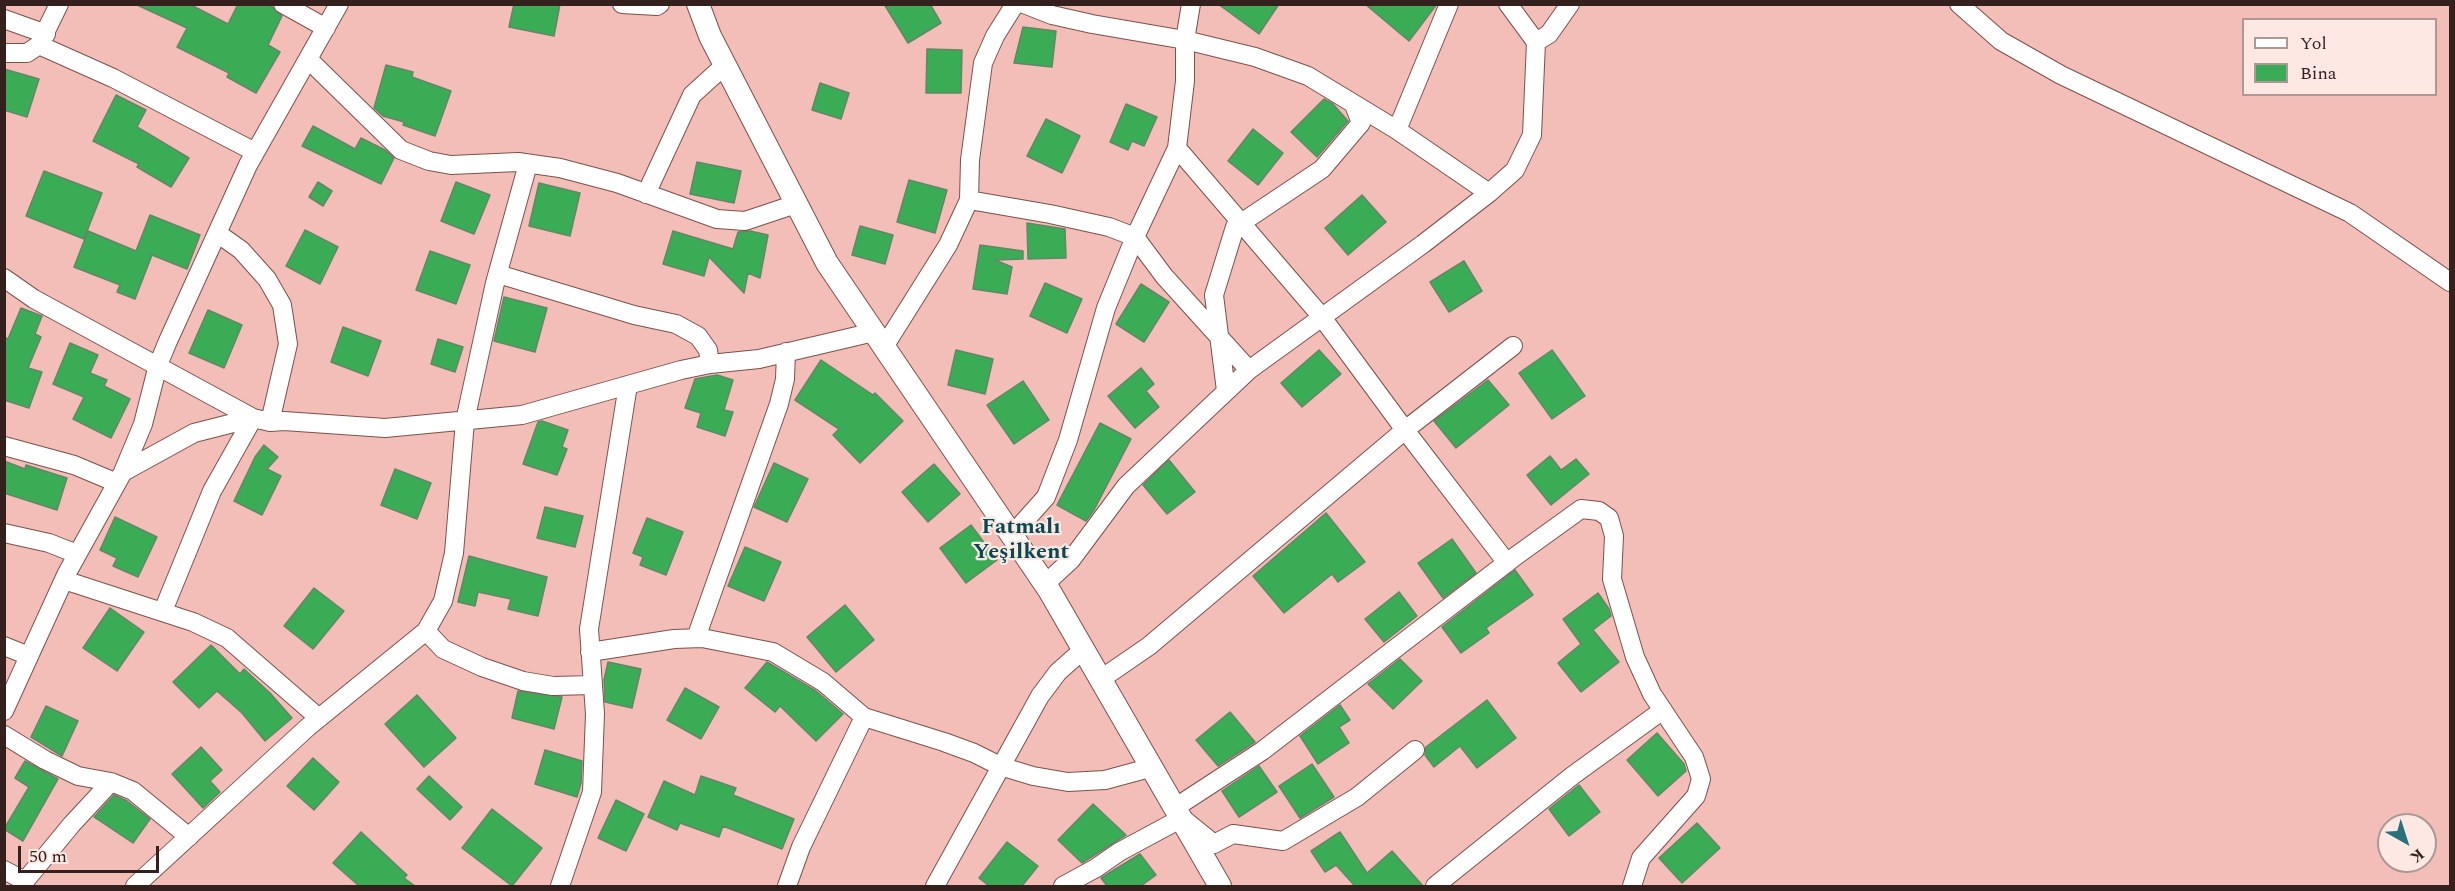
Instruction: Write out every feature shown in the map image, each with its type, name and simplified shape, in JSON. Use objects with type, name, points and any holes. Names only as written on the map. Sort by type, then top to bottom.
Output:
[{"type":"street","points":[[4,52],[27,53],[43,39],[59,4]]},
{"type":"street","points":[[283,4],[326,28]]},
{"type":"street","points":[[4,711],[64,580],[120,477],[143,424],[158,365],[255,152],[339,4]]},
{"type":"street","points":[[622,4],[657,6],[660,4]]},
{"type":"street","points":[[698,4],[710,36],[827,263],[1045,584],[1220,886]]},
{"type":"street","points":[[4,446],[120,477],[194,433],[261,420],[385,428],[522,415],[710,364],[759,359],[786,352],[879,340],[948,244],[969,200],[970,160],[983,63],[995,36],[1015,4]]},
{"type":"street","points":[[1024,4],[1052,15],[1185,40],[1255,57],[1308,76],[1397,130],[1489,193]]},
{"type":"street","points":[[1012,535],[1046,497],[1068,440],[1106,308],[1135,237],[1177,148],[1185,81],[1185,40],[1191,4]]},
{"type":"street","points":[[1397,130],[1449,4]]},
{"type":"street","points":[[1045,584],[1071,560],[1126,486],[1249,370],[1423,244],[1515,170],[1532,135],[1536,42],[1508,4]]},
{"type":"street","points":[[1536,42],[1549,34],[1570,4]]},
{"type":"street","points":[[1959,4],[2001,42],[2061,75],[2350,213],[2451,282]]},
{"type":"street","points":[[4,19],[255,152]]},
{"type":"street","points":[[308,59],[401,150],[429,161],[451,165],[528,164],[560,168],[617,183],[717,219],[745,221],[796,204]]},
{"type":"street","points":[[646,194],[692,95],[725,65]]},
{"type":"street","points":[[1226,391],[1214,296],[1235,227],[1322,169],[1361,123],[1354,105]]},
{"type":"street","points":[[1177,148],[1321,316],[1507,562]]},
{"type":"street","points":[[135,886],[319,718],[426,632],[443,601],[454,553],[465,421],[498,274],[528,164]]},
{"type":"street","points":[[969,200],[1085,221],[1135,237],[1164,276],[1249,370]]},
{"type":"street","points":[[163,611],[212,491],[261,420],[288,344],[282,305],[267,279],[241,250],[217,233]]},
{"type":"street","points":[[498,274],[634,315],[676,324],[698,336],[708,350],[710,364]]},
{"type":"street","points":[[5,279],[34,299],[261,420]]},
{"type":"street","points":[[1101,679],[1149,646],[1405,430],[1513,346]]},
{"type":"street","points":[[696,638],[778,404],[785,379],[786,352]]},
{"type":"street","points":[[560,886],[592,792],[595,714],[589,630],[628,385]]},
{"type":"street","points":[[1063,886],[1096,868],[1179,812],[1581,508],[1599,511],[1610,518],[1614,536],[1612,579],[1635,657],[1652,693],[1694,757],[1701,779],[1696,796],[1641,858],[1632,886]]},
{"type":"street","points":[[4,533],[49,543],[77,554]]},
{"type":"street","points":[[64,580],[163,611],[227,638],[319,718]]},
{"type":"street","points":[[426,632],[444,649],[482,667],[523,681],[553,686],[593,685]]},
{"type":"street","points":[[590,652],[674,639],[696,638],[773,652],[823,682],[864,717],[974,753],[1000,766],[1033,776],[1068,782],[1105,780],[1153,768]]},
{"type":"street","points":[[4,646],[29,656]]},
{"type":"street","points":[[935,886],[1040,696],[1058,672],[1083,649]]},
{"type":"street","points":[[1435,886],[1572,776],[1663,710]]},
{"type":"street","points":[[787,886],[801,847],[864,717]]},
{"type":"street","points":[[4,735],[45,760],[78,776],[111,782],[133,791],[189,837]]},
{"type":"street","points":[[1179,812],[1214,844],[1233,834],[1283,841],[1357,797],[1415,750]]},
{"type":"street","points":[[4,870],[25,881],[72,824],[111,782]]},
{"type":"building","points":[[135,4],[189,4],[228,24],[238,4],[269,4],[282,16],[268,45],[280,52],[256,93],[227,77],[229,73],[177,47],[187,28]]},
{"type":"building","points":[[514,4],[560,4],[554,36],[509,27]]},
{"type":"building","points":[[884,4],[930,4],[941,23],[908,43]]},
{"type":"building","points":[[1218,4],[1279,4],[1259,34]]},
{"type":"building","points":[[1365,4],[1437,4],[1409,41]]},
{"type":"building","points":[[1023,27],[1056,31],[1052,67],[1014,63]]},
{"type":"building","points":[[927,49],[962,50],[961,93],[926,93]]},
{"type":"building","points":[[386,65],[413,72],[412,77],[451,91],[435,136],[403,125],[404,122],[383,116],[374,108]]},
{"type":"building","points":[[4,69],[39,79],[27,117],[4,110]]},
{"type":"building","points":[[820,83],[849,93],[841,119],[812,110]]},
{"type":"building","points":[[116,95],[146,110],[137,127],[189,158],[171,187],[137,167],[139,164],[93,141]]},
{"type":"building","points":[[1324,99],[1333,104],[1348,121],[1317,157],[1291,132]]},
{"type":"building","points":[[1126,104],[1157,117],[1144,146],[1132,141],[1128,150],[1110,142]]},
{"type":"building","points":[[1046,119],[1080,136],[1062,173],[1027,156]]},
{"type":"building","points":[[313,126],[355,149],[361,138],[385,150],[394,158],[381,184],[302,146]]},
{"type":"building","points":[[1253,129],[1283,153],[1258,185],[1228,161]]},
{"type":"building","points":[[697,162],[741,171],[734,203],[690,194]]},
{"type":"building","points":[[44,171],[102,193],[84,239],[26,216]]},
{"type":"building","points":[[909,180],[947,190],[935,233],[897,222]]},
{"type":"building","points":[[318,182],[332,191],[323,206],[309,197]]},
{"type":"building","points":[[456,182],[490,195],[474,234],[441,221]]},
{"type":"building","points":[[539,183],[580,193],[570,236],[529,226]]},
{"type":"building","points":[[1362,195],[1386,222],[1348,255],[1325,228]]},
{"type":"building","points":[[150,215],[200,235],[187,269],[152,255],[135,299],[117,292],[120,285],[74,267],[88,231],[136,251]]},
{"type":"building","points":[[1027,223],[1065,229],[1066,258],[1028,259]]},
{"type":"building","points":[[860,226],[893,235],[885,264],[852,255]]},
{"type":"building","points":[[305,230],[338,247],[320,284],[286,266]]},
{"type":"building","points":[[673,231],[733,249],[738,232],[750,231],[768,235],[760,278],[748,273],[744,293],[709,257],[704,276],[663,264]]},
{"type":"building","points":[[980,245],[1023,251],[1023,259],[995,260],[1012,267],[1007,294],[973,289]]},
{"type":"building","points":[[430,251],[470,265],[456,304],[416,290]]},
{"type":"building","points":[[1464,261],[1482,291],[1449,312],[1430,282]]},
{"type":"building","points":[[1045,283],[1082,299],[1067,333],[1030,316]]},
{"type":"building","points":[[1141,284],[1169,302],[1144,342],[1116,324]]},
{"type":"building","points":[[504,297],[547,308],[535,352],[494,341]]},
{"type":"building","points":[[21,308],[42,316],[35,334],[41,337],[28,368],[42,372],[29,408],[4,400],[4,337],[8,339]]},
{"type":"building","points":[[208,310],[242,325],[224,368],[189,353]]},
{"type":"building","points":[[343,327],[381,341],[368,376],[331,362]]},
{"type":"building","points":[[438,339],[463,347],[455,372],[431,364]]},
{"type":"building","points":[[70,343],[98,355],[90,373],[107,380],[104,386],[130,399],[111,438],[73,419],[84,397],[53,384]]},
{"type":"building","points":[[956,350],[993,359],[985,394],[948,385]]},
{"type":"building","points":[[1319,350],[1341,374],[1302,407],[1281,383]]},
{"type":"building","points":[[1552,350],[1585,396],[1552,419],[1519,373]]},
{"type":"building","points":[[821,360],[873,395],[875,393],[903,421],[860,463],[833,435],[839,429],[795,400]]},
{"type":"building","points":[[1141,368],[1154,384],[1146,391],[1159,407],[1135,428],[1108,396]]},
{"type":"building","points":[[717,375],[733,380],[724,410],[733,412],[725,436],[697,427],[701,413],[685,408],[695,379]]},
{"type":"building","points":[[1488,380],[1509,405],[1456,448],[1434,421]]},
{"type":"building","points":[[1023,381],[1049,420],[1014,444],[987,405]]},
{"type":"building","points":[[542,421],[568,430],[562,447],[567,449],[557,475],[523,464],[538,422]]},
{"type":"building","points":[[1100,423],[1131,439],[1086,521],[1057,505]]},
{"type":"building","points":[[264,445],[278,457],[267,469],[281,476],[262,515],[234,501],[255,457]]},
{"type":"building","points":[[1550,456],[1561,470],[1576,459],[1589,474],[1551,505],[1527,475]]},
{"type":"building","points":[[1169,460],[1195,492],[1167,514],[1143,485]]},
{"type":"building","points":[[4,461],[25,469],[26,465],[67,478],[57,510],[4,493]]},
{"type":"building","points":[[774,463],[808,479],[787,522],[754,507]]},
{"type":"building","points":[[934,464],[960,494],[928,522],[902,492]]},
{"type":"building","points":[[395,469],[431,483],[417,519],[381,505]]},
{"type":"building","points":[[545,507],[583,516],[575,547],[537,538]]},
{"type":"building","points":[[1326,513],[1365,562],[1338,582],[1332,574],[1284,613],[1253,576]]},
{"type":"building","points":[[115,517],[157,537],[138,577],[113,566],[117,558],[100,550]]},
{"type":"building","points":[[647,518],[683,532],[666,575],[640,565],[643,557],[633,553]]},
{"type":"building","points":[[971,525],[997,560],[966,583],[940,548]]},
{"type":"building","points":[[1452,539],[1476,573],[1443,598],[1418,563]]},
{"type":"building","points":[[745,547],[781,562],[764,601],[728,586]]},
{"type":"building","points":[[469,556],[547,577],[538,616],[508,609],[511,599],[478,592],[475,606],[458,602]]},
{"type":"building","points":[[1515,570],[1533,595],[1486,628],[1489,633],[1461,653],[1442,627]]},
{"type":"building","points":[[314,588],[344,611],[313,649],[284,626]]},
{"type":"building","points":[[1399,592],[1417,616],[1384,642],[1365,619]]},
{"type":"building","points":[[1598,593],[1611,616],[1593,630],[1619,662],[1581,692],[1558,663],[1581,644],[1563,619]]},
{"type":"building","points":[[845,605],[874,640],[836,672],[807,637]]},
{"type":"building","points":[[110,608],[144,632],[117,671],[83,648]]},
{"type":"building","points":[[211,645],[240,674],[244,669],[292,718],[265,741],[242,713],[217,691],[199,708],[173,682]]},
{"type":"building","points":[[1400,659],[1422,681],[1393,709],[1368,684]]},
{"type":"building","points":[[608,662],[641,669],[632,708],[605,702],[604,680]]},
{"type":"building","points":[[767,662],[816,691],[843,714],[816,741],[780,706],[775,712],[745,688]]},
{"type":"building","points":[[685,688],[719,707],[701,739],[667,720]]},
{"type":"building","points":[[518,691],[562,697],[554,729],[512,718]]},
{"type":"building","points":[[417,695],[456,738],[424,767],[385,724]]},
{"type":"building","points":[[1487,700],[1516,738],[1477,768],[1460,746],[1434,767],[1425,755],[1426,747]]},
{"type":"building","points":[[1340,705],[1350,720],[1339,727],[1349,743],[1318,764],[1300,736]]},
{"type":"building","points":[[46,706],[78,721],[62,756],[31,737]]},
{"type":"building","points":[[1230,712],[1255,742],[1218,766],[1196,740]]},
{"type":"building","points":[[1657,733],[1684,764],[1686,771],[1658,796],[1627,760]]},
{"type":"building","points":[[201,747],[222,770],[210,781],[220,792],[203,808],[172,774]]},
{"type":"building","points":[[545,750],[582,761],[581,783],[577,797],[535,784]]},
{"type":"building","points":[[313,758],[339,782],[314,810],[287,786]]},
{"type":"building","points":[[25,761],[58,779],[23,841],[4,829],[29,787],[15,778]]},
{"type":"building","points":[[1312,764],[1334,797],[1300,818],[1279,786]]},
{"type":"building","points":[[1259,766],[1277,792],[1239,817],[1222,791]]},
{"type":"building","points":[[429,776],[462,807],[450,820],[417,789]]},
{"type":"building","points":[[701,776],[736,788],[733,795],[794,819],[782,849],[723,826],[719,837],[680,823],[677,830],[648,817],[664,781],[695,795]]},
{"type":"building","points":[[1579,785],[1600,812],[1569,836],[1549,809]]},
{"type":"building","points":[[114,795],[127,801],[150,819],[133,843],[94,817]]},
{"type":"building","points":[[616,800],[644,814],[626,851],[598,838]]},
{"type":"building","points":[[1093,804],[1126,835],[1082,863],[1058,840]]},
{"type":"building","points":[[492,809],[542,848],[512,886],[462,848]]},
{"type":"building","points":[[1697,823],[1720,848],[1682,883],[1659,858]]},
{"type":"building","points":[[361,832],[407,875],[404,878],[415,886],[359,886],[333,863]]},
{"type":"building","points":[[1340,832],[1367,873],[1392,851],[1423,886],[1352,886],[1354,885],[1336,865],[1325,872],[1311,851]]},
{"type":"building","points":[[1007,842],[1038,866],[1022,886],[989,886],[979,878]]},
{"type":"building","points":[[1140,854],[1156,875],[1141,886],[1107,886],[1101,878]]},
{"type":"district","name":"Fatmalı Yeşilkent","points":[[1021,542]]}]
